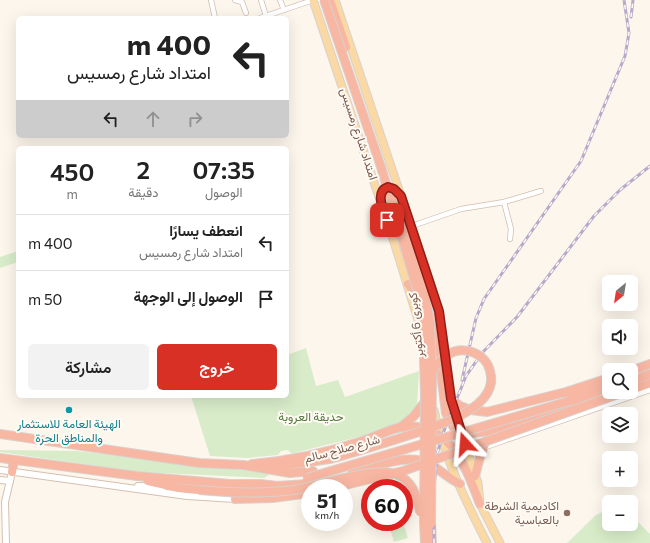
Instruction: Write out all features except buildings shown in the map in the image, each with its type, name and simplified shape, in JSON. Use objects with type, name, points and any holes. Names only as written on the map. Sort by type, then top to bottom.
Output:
[{"type":"highway","name":"كوبرى 6 أكتوبر","points":[[324,0],[380,167],[419,295],[423,323],[425,395],[425,543]]},
{"type":"highway","name":"كوبرى 6 أكتوبر","points":[[330,0],[422,278],[430,323],[432,372],[432,543]]},
{"type":"highway","points":[[408,284],[424,307],[435,327],[446,413],[451,424],[461,432],[469,434],[497,430],[571,406],[586,396]]},
{"type":"highway","points":[[257,468],[294,465],[330,459],[416,433],[457,418],[483,399],[488,391],[491,381],[490,370],[485,360],[475,353],[465,350],[455,351],[445,356],[432,372]]},
{"type":"highway","points":[[638,368],[650,364]]},
{"type":"highway","points":[[638,378],[650,374]]},
{"type":"highway","points":[[451,399],[460,406],[471,410],[487,412],[566,392],[602,381]]},
{"type":"highway","name":"شارع صلاح سالم","points":[[0,458],[136,476],[270,486],[307,478],[568,399],[590,390],[602,382]]},
{"type":"highway","points":[[638,387],[650,383]]},
{"type":"highway","name":"شارع صلاح سالم","points":[[0,434],[199,463],[244,465],[290,473],[313,471],[602,390]]},
{"type":"highway","points":[[398,429],[414,416],[430,393]]},
{"type":"highway","points":[[353,483],[403,471],[604,399]]},
{"type":"highway","points":[[487,412],[485,417],[487,426],[497,430]]},
{"type":"highway","points":[[244,465],[313,454],[354,444],[398,429],[417,427],[439,435],[452,446],[459,456],[480,504]]},
{"type":"highway","points":[[398,429],[401,448],[399,461]]},
{"type":"highway","points":[[475,476],[483,448],[497,430]]},
{"type":"highway","points":[[12,472],[14,460]]},
{"type":"highway","points":[[270,486],[306,484],[399,461],[414,460],[424,461],[460,484]]},
{"type":"highway","points":[[136,476],[179,488],[238,493],[308,487],[376,472],[389,472],[402,477],[412,486],[424,523]]},
{"type":"highway","points":[[235,499],[273,498],[301,494]]},
{"type":"main road","name":"امتداد شارع رمسيس","points":[[313,0],[408,284],[418,320],[430,393],[439,435],[487,543]]},
{"type":"main road","name":"امتداد شارع رمسيس","points":[[335,0],[412,226],[439,311],[451,399],[475,476],[480,504],[500,543]]},
{"type":"main road","points":[[345,93],[349,96],[358,97],[366,91]]},
{"type":"main road","points":[[381,201],[382,192],[388,187],[394,189],[401,196]]},
{"type":"main road","points":[[0,470],[187,496],[235,499]]},
{"type":"main road","points":[[6,543],[5,502],[12,472]]},
{"type":"main road","points":[[0,480],[10,481]]},
{"type":"main road","points":[[120,487],[132,486],[179,488]]},
{"type":"street","points":[[211,0],[215,16]]},
{"type":"street","points":[[235,0],[242,2],[246,13]]},
{"type":"street","points":[[260,0],[266,16],[313,0]]},
{"type":"street","points":[[280,0],[284,10]]},
{"type":"street","points":[[412,226],[461,209],[504,202],[541,191]]},
{"type":"street","points":[[504,202],[511,229],[510,239]]},
{"type":"street","points":[[483,448],[650,390]]},
{"type":"green space","points":[[16,252],[16,263],[0,268],[0,257]]},
{"type":"green space","name":"حديقة العروبة","points":[[306,348],[316,386],[338,380],[345,397],[419,371],[417,405],[405,421],[386,430],[294,453],[291,453],[288,450],[281,451],[278,455],[247,458],[210,456],[192,398],[289,398],[289,354]]},
{"type":"green space","points":[[0,450],[77,451],[268,473],[269,475],[264,478],[140,472],[0,452]]},
{"type":"green space","points":[[602,512],[602,531],[638,531],[638,522],[650,534],[650,543],[567,543],[596,515]]},
{"type":"green space","points":[[391,531],[406,531],[408,538],[394,542]]},
{"type":"railway","points":[[462,380],[476,318],[484,299],[581,161],[625,56],[629,33],[624,0]]},
{"type":"railway","points":[[631,17],[633,0]]},
{"type":"railway","points":[[434,543],[434,488],[437,454],[445,428],[466,376],[482,353],[517,317],[594,216],[620,190],[650,166]]},
{"type":"place","name":"الهيئة العامة للاستثمار والمناطق الحرة","points":[[69,410]]},
{"type":"place","name":"اكاديمية الشرطة بالعباسية","points":[[567,513]]},
{"type":"route","points":[[387,220],[381,201],[382,192],[388,187],[394,189],[401,196],[439,311],[445,346],[451,399],[455,416],[465,444]]}]
